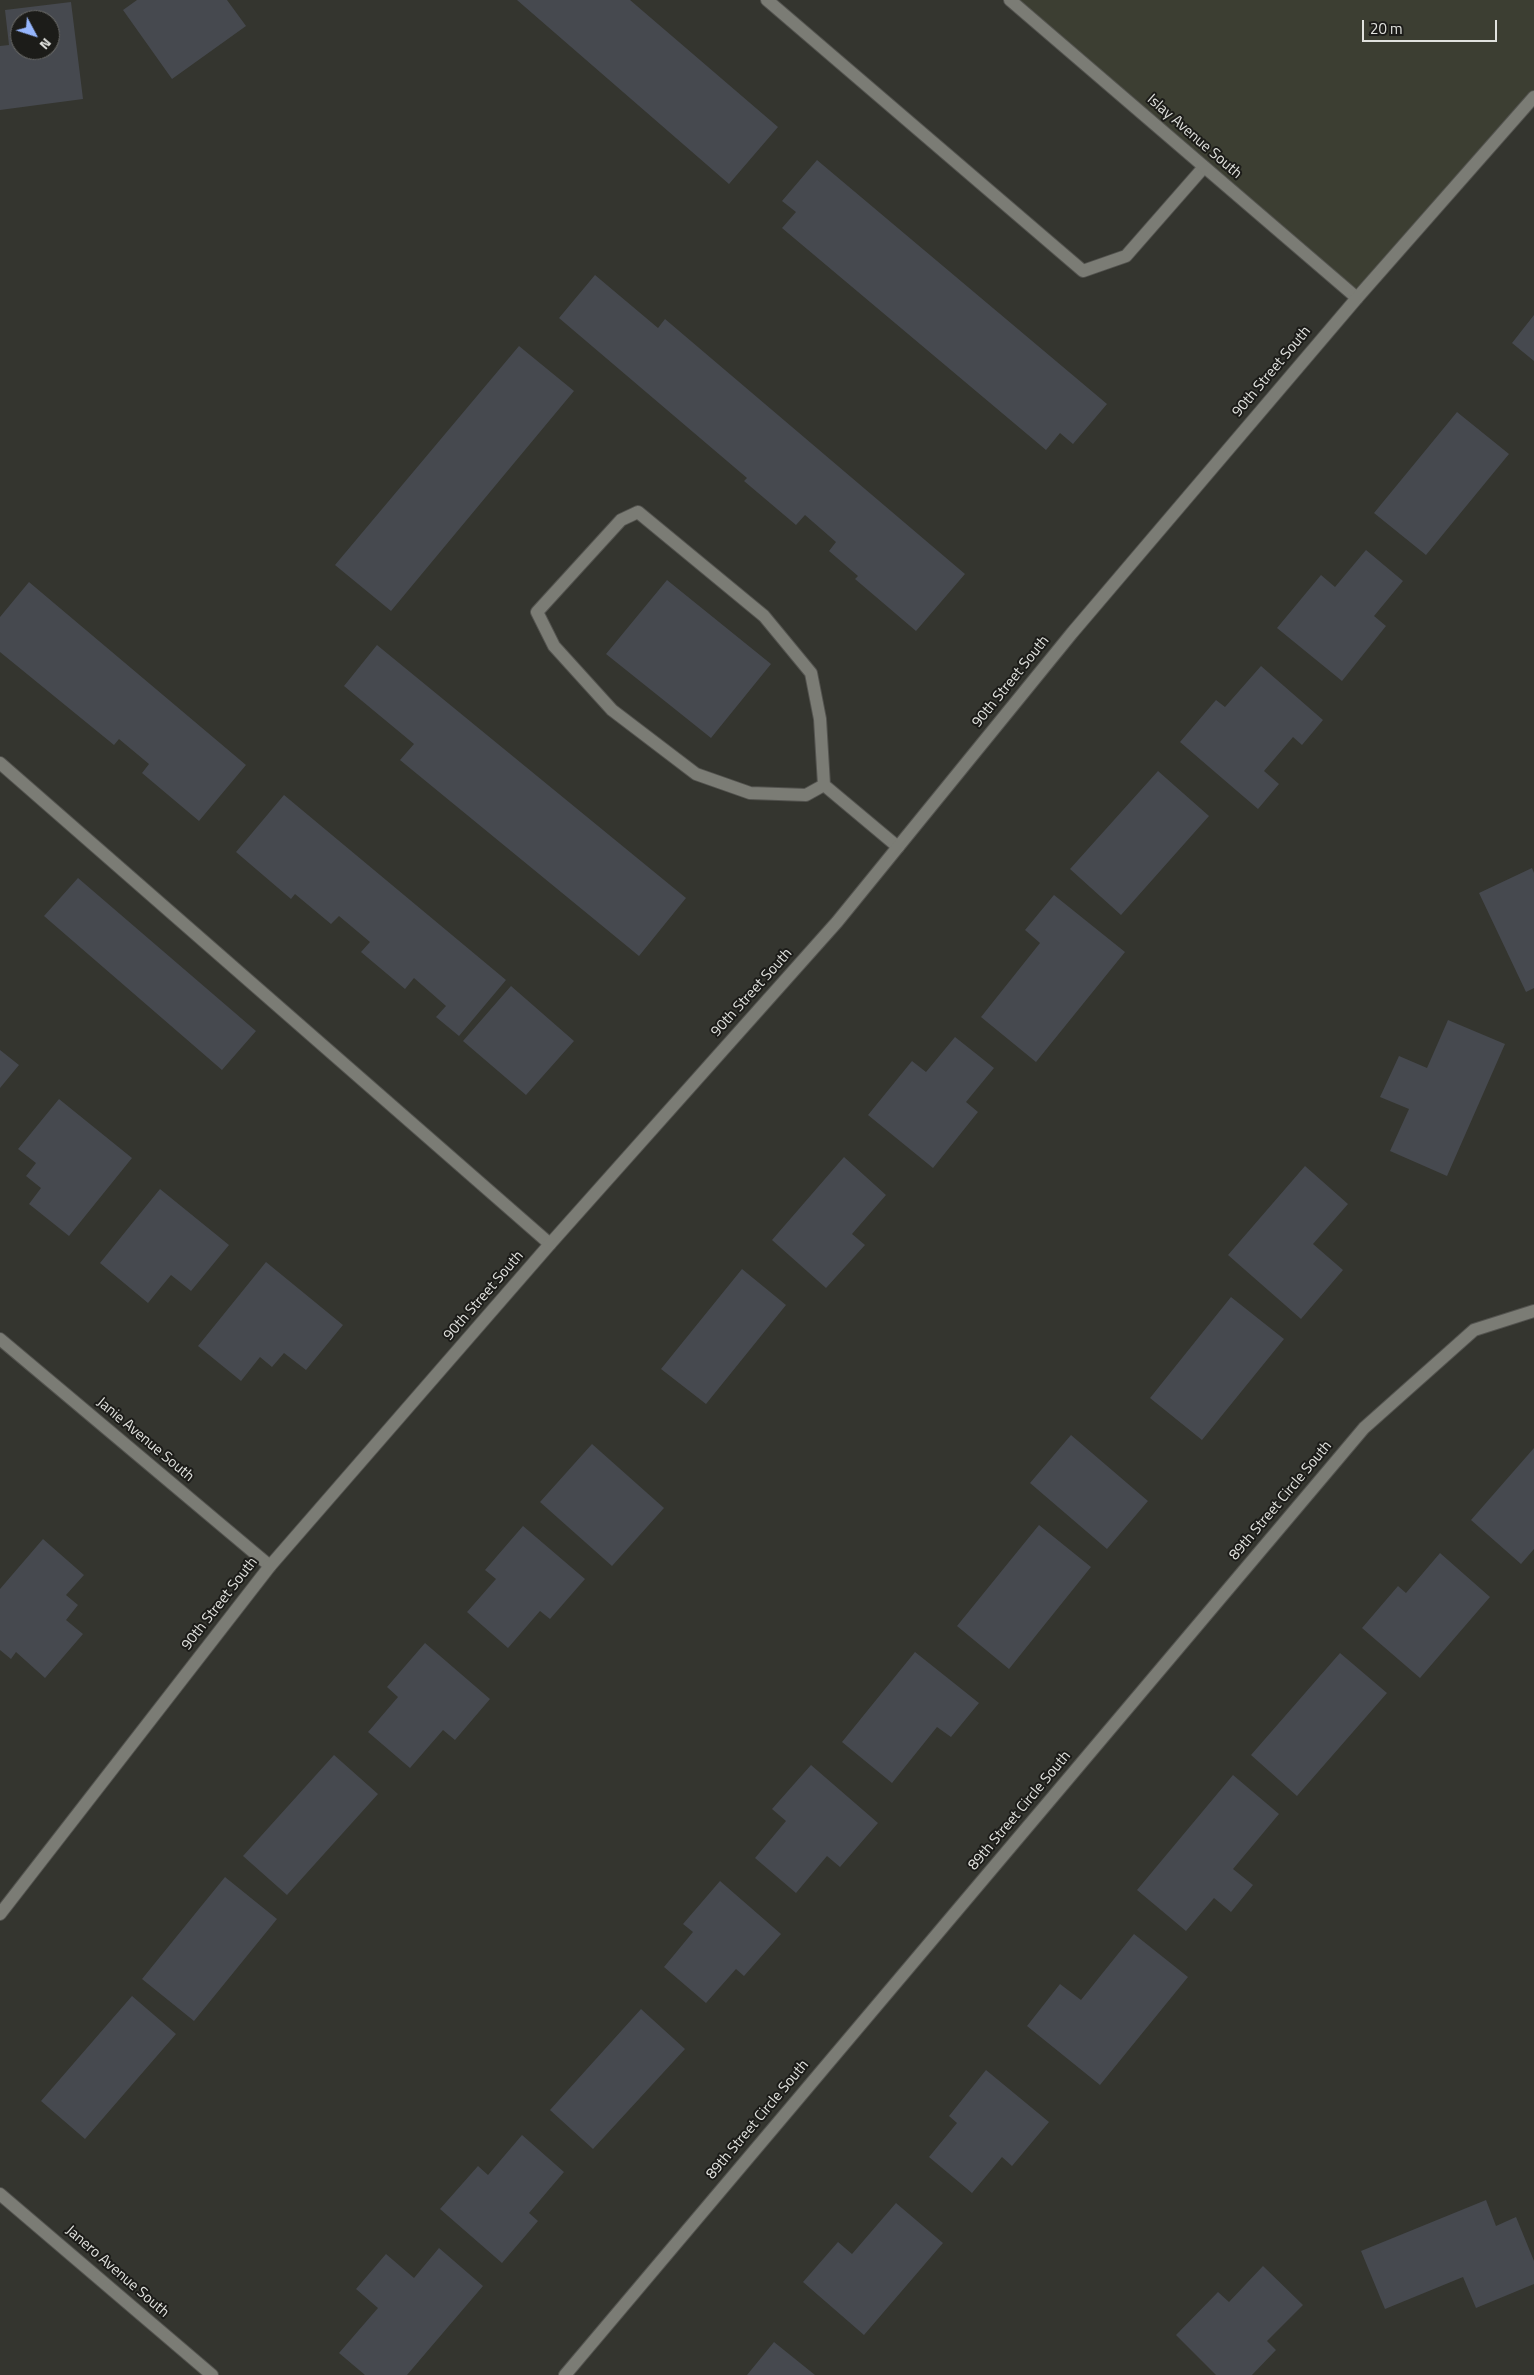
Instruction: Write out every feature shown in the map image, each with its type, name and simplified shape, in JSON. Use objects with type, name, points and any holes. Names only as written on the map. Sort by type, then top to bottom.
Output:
[{"type":"street","points":[[767,0],[1083,270],[1126,256],[1204,167]]},
{"type":"street","name":"Islay Avenue South","points":[[1010,0],[1357,298]]},
{"type":"street","name":"90th Street South","points":[[0,1914],[270,1566],[550,1244],[837,922],[1078,626],[1357,298],[1534,97]]},
{"type":"street","points":[[824,785],[806,795],[750,792],[696,774],[612,710],[554,646],[537,612],[621,520],[638,512],[764,616],[811,673],[820,719],[824,785],[898,847]]},
{"type":"street","points":[[0,763],[550,1244]]},
{"type":"street","name":"89th Street Circle South","points":[[565,2375],[1364,1428],[1474,1330],[1534,1312]]},
{"type":"street","name":"Janie Avenue South","points":[[0,1339],[270,1566]]},
{"type":"street","name":"Janero Avenue South","points":[[0,2194],[212,2375]]},
{"type":"shaded area","points":[[1010,0],[1534,0],[1534,97],[1357,298]]},
{"type":"building","points":[[137,0],[227,0],[246,26],[172,79],[123,10]]},
{"type":"building","points":[[517,0],[630,0],[778,127],[729,184]]},
{"type":"building","points":[[71,2],[83,99],[0,110],[0,46],[9,45],[5,10]]},
{"type":"building","points":[[817,160],[1107,404],[1073,444],[1060,433],[1046,450],[782,228],[796,212],[782,201]]},
{"type":"building","points":[[595,275],[658,328],[665,319],[965,574],[916,631],[855,579],[858,576],[829,551],[836,542],[805,515],[796,525],[744,481],[747,478],[559,318]]},
{"type":"building","points":[[1534,315],[1534,361],[1512,343]]},
{"type":"building","points":[[519,346],[574,391],[391,611],[335,565]]},
{"type":"building","points":[[1457,412],[1509,454],[1426,555],[1374,513]]},
{"type":"building","points":[[1366,550],[1403,581],[1374,616],[1386,626],[1342,681],[1277,628],[1321,575],[1335,587]]},
{"type":"building","points":[[667,580],[771,664],[711,738],[606,654]]},
{"type":"building","points":[[29,582],[246,765],[199,821],[142,773],[149,764],[119,739],[114,745],[0,652],[0,617]]},
{"type":"building","points":[[377,645],[686,898],[639,956],[400,760],[414,744],[344,686]]},
{"type":"building","points":[[1261,666],[1323,720],[1302,745],[1293,737],[1264,771],[1279,784],[1258,809],[1180,742],[1216,700],[1225,707]]},
{"type":"building","points":[[1158,771],[1209,816],[1121,915],[1070,869]]},
{"type":"building","points":[[284,795],[506,980],[459,1036],[436,1017],[446,1006],[414,978],[405,989],[361,952],[370,942],[339,916],[331,924],[295,894],[291,899],[236,852]]},
{"type":"building","points":[[1532,868],[1534,873],[1534,988],[1526,992],[1479,893]]},
{"type":"building","points":[[78,878],[256,1031],[222,1070],[44,916]]},
{"type":"building","points":[[1054,895],[1125,952],[1036,1062],[981,1017],[1040,943],[1025,930]]},
{"type":"building","points":[[511,986],[574,1041],[526,1095],[463,1041]]},
{"type":"building","points":[[1448,1020],[1505,1044],[1447,1176],[1390,1151],[1409,1109],[1380,1097],[1399,1056],[1427,1068]]},
{"type":"building","points":[[955,1037],[994,1068],[966,1102],[978,1112],[933,1168],[868,1115],[912,1061],[926,1072]]},
{"type":"building","points":[[0,1050],[19,1065],[0,1088]]},
{"type":"building","points":[[59,1099],[132,1158],[69,1236],[29,1204],[41,1188],[26,1176],[36,1163],[18,1149]]},
{"type":"building","points":[[844,1157],[886,1195],[852,1234],[865,1245],[826,1288],[772,1240]]},
{"type":"building","points":[[1305,1166],[1348,1204],[1313,1244],[1343,1270],[1301,1319],[1228,1255]]},
{"type":"building","points":[[160,1189],[229,1245],[191,1291],[171,1275],[148,1303],[100,1263]]},
{"type":"building","points":[[266,1262],[343,1325],[306,1370],[284,1353],[272,1367],[260,1357],[241,1381],[198,1346]]},
{"type":"building","points":[[742,1269],[786,1305],[706,1404],[661,1369]]},
{"type":"building","points":[[1231,1297],[1284,1339],[1202,1440],[1150,1398]]},
{"type":"building","points":[[1071,1435],[1148,1501],[1107,1549],[1030,1483]]},
{"type":"building","points":[[592,1444],[664,1508],[612,1566],[540,1502]]},
{"type":"building","points":[[1534,1448],[1534,1549],[1521,1564],[1471,1520]]},
{"type":"building","points":[[1039,1525],[1091,1567],[1009,1669],[957,1626]]},
{"type":"building","points":[[523,1526],[585,1579],[550,1619],[540,1611],[508,1648],[467,1612],[496,1579],[485,1570]]},
{"type":"building","points":[[43,1539],[84,1575],[66,1595],[78,1605],[66,1620],[83,1634],[45,1678],[16,1652],[11,1659],[0,1650],[0,1589]]},
{"type":"building","points":[[1440,1553],[1490,1597],[1420,1678],[1362,1628],[1398,1586],[1406,1593]]},
{"type":"building","points":[[425,1643],[490,1699],[455,1740],[443,1730],[410,1768],[368,1732],[398,1697],[387,1687]]},
{"type":"building","points":[[915,1652],[979,1703],[951,1737],[937,1727],[892,1783],[842,1742]]},
{"type":"building","points":[[1340,1653],[1387,1693],[1297,1796],[1251,1755]]},
{"type":"building","points":[[334,1755],[378,1794],[287,1895],[243,1856]]},
{"type":"building","points":[[811,1765],[878,1823],[840,1867],[827,1856],[796,1893],[755,1858],[786,1821],[772,1809]]},
{"type":"building","points":[[1233,1775],[1279,1814],[1233,1869],[1253,1885],[1231,1912],[1214,1898],[1186,1931],[1137,1890]]},
{"type":"building","points":[[225,1877],[277,1919],[194,2021],[142,1979]]},
{"type":"building","points":[[720,1881],[781,1934],[744,1976],[736,1969],[706,2003],[664,1967],[693,1932],[683,1924]]},
{"type":"building","points":[[1134,1934],[1188,1977],[1100,2085],[1027,2026],[1060,1984],[1081,2000]]},
{"type":"building","points":[[132,1996],[176,2034],[85,2139],[41,2101]]},
{"type":"building","points":[[641,2009],[685,2049],[593,2149],[550,2110]]},
{"type":"building","points":[[986,2070],[1049,2122],[1012,2166],[1002,2157],[972,2193],[929,2157],[957,2123],[949,2116]]},
{"type":"building","points":[[522,2135],[564,2172],[529,2213],[538,2221],[502,2263],[440,2209],[478,2166],[488,2175]]},
{"type":"building","points":[[1486,2200],[1496,2226],[1516,2217],[1534,2261],[1534,2284],[1476,2308],[1463,2277],[1385,2309],[1361,2251]]},
{"type":"building","points":[[896,2203],[943,2243],[864,2335],[803,2282],[838,2242],[852,2254]]},
{"type":"building","points":[[439,2248],[483,2286],[407,2375],[365,2375],[339,2353],[378,2308],[356,2289],[386,2254],[414,2278]]},
{"type":"building","points":[[1263,2266],[1303,2305],[1267,2341],[1276,2350],[1252,2375],[1216,2375],[1176,2335],[1218,2292],[1229,2302]]},
{"type":"building","points":[[774,2342],[815,2375],[747,2375]]}]
